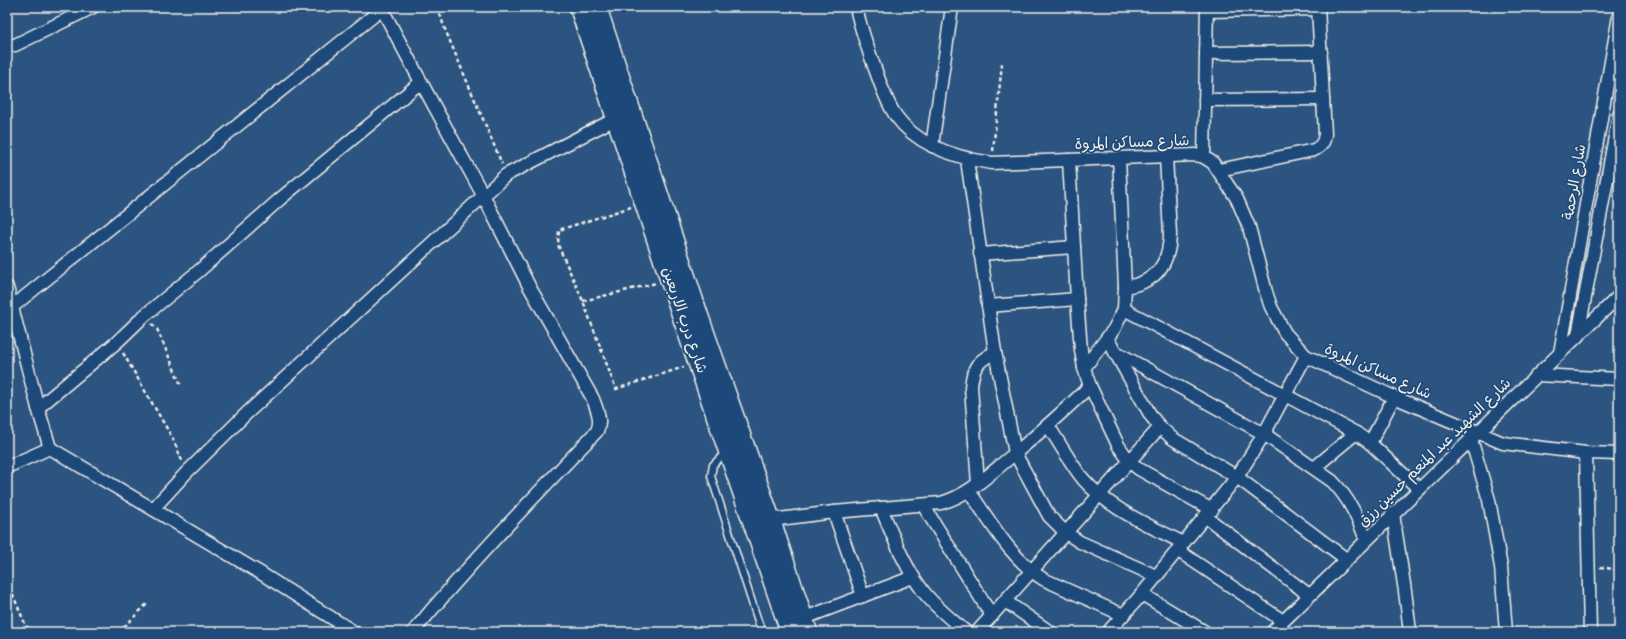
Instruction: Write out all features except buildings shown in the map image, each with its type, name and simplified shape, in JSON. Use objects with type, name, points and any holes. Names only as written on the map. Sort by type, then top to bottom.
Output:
[{"type":"highway","name":"شارع درب الاربعين","points":[[580,7],[671,279],[691,318],[700,362],[729,449],[762,521]]},
{"type":"highway","name":"شارع درب الاربعين","points":[[596,7],[691,318],[800,628]]},
{"type":"street","points":[[7,46],[15,45],[93,7]]},
{"type":"street","name":"شارع مساكن المروة","points":[[856,7],[874,66],[885,95],[896,116],[913,134],[932,146],[967,160],[992,163],[1195,155],[1204,158],[1213,163],[1219,170],[1237,199],[1249,227],[1271,307],[1286,333],[1306,356],[1474,435],[1503,443],[1586,453],[1619,454]]},
{"type":"street","points":[[932,146],[952,7]]},
{"type":"street","points":[[12,307],[382,8],[483,195],[529,286],[593,399],[597,410],[599,426],[597,431],[504,529],[413,632]]},
{"type":"street","points":[[1204,158],[1207,9],[1318,8],[1324,99],[1324,141],[1320,147],[1314,150],[1219,170]]},
{"type":"street","name":"شارع الرحمة","points":[[1560,353],[1619,16]]},
{"type":"street","points":[[1206,53],[1321,52]]},
{"type":"street","points":[[38,408],[117,342],[144,316],[200,270],[280,199],[421,82]]},
{"type":"street","points":[[1205,100],[1324,99]]},
{"type":"street","points":[[1578,336],[1619,115]]},
{"type":"street","points":[[153,509],[186,473],[247,413],[506,175],[617,118]]},
{"type":"street","points":[[1125,287],[1139,285],[1150,279],[1166,260],[1169,248],[1166,156]]},
{"type":"street","points":[[1084,368],[1120,319],[1124,309],[1125,287],[1119,158]]},
{"type":"street","points":[[967,160],[995,352],[1015,453],[1049,516],[1066,533],[1080,542],[1156,576]]},
{"type":"street","points":[[1069,160],[1077,299],[1084,368],[1090,386],[1118,445],[1130,462],[1209,513],[1309,595]]},
{"type":"street","points":[[980,254],[1074,247]]},
{"type":"street","points":[[7,287],[38,408],[50,448],[262,574],[354,632]]},
{"type":"street","name":"شارع الشهيد عبد المنعم حسين رزق","points":[[1272,632],[1619,296]]},
{"type":"street","points":[[988,306],[1077,299]]},
{"type":"street","points":[[1124,309],[1356,433],[1370,443],[1419,489]]},
{"type":"street","points":[[1107,338],[1116,351],[1151,416],[1160,428],[1172,438],[1238,476],[1346,559]]},
{"type":"street","points":[[1116,351],[1264,434],[1332,481],[1340,489],[1350,504],[1366,540]]},
{"type":"street","points":[[995,352],[980,360],[972,373],[971,387],[974,488],[1013,553],[1031,572],[1043,579],[1124,615]]},
{"type":"street","points":[[1108,632],[1142,594],[1238,476],[1264,434],[1306,356]]},
{"type":"street","points":[[1537,375],[1619,379]]},
{"type":"street","points":[[762,521],[834,512],[941,503],[956,499],[974,488],[1048,426],[1090,386]]},
{"type":"street","points":[[1370,443],[1394,397]]},
{"type":"street","points":[[1048,426],[1083,478],[1100,495],[1180,547],[1283,621]]},
{"type":"street","points":[[977,632],[1160,428]]},
{"type":"street","points":[[1314,468],[1356,433]]},
{"type":"street","points":[[1474,435],[1489,500],[1501,567],[1506,632]]},
{"type":"street","points":[[7,467],[50,448]]},
{"type":"street","points":[[1586,453],[1590,566],[1590,632]]},
{"type":"street","points":[[923,505],[992,616]]},
{"type":"street","points":[[881,508],[913,577],[936,606],[966,632]]},
{"type":"street","points":[[834,512],[863,596]]},
{"type":"street","points":[[1393,514],[1410,632]]},
{"type":"street","points":[[800,628],[863,596],[913,577]]},
{"type":"street","points":[[1142,594],[1205,632]]},
{"type":"street","points":[[1005,602],[1050,632]]},
{"type":"lane","points":[[729,449],[713,465],[711,476],[759,624],[764,632]]},
{"type":"path","points":[[438,7],[444,27],[506,175]]},
{"type":"path","points":[[992,163],[1002,63]]},
{"type":"path","points":[[645,202],[559,230],[558,245],[583,301],[616,389],[700,362]]},
{"type":"path","points":[[583,301],[671,279]]},
{"type":"path","points":[[144,316],[157,329],[181,385]]},
{"type":"path","points":[[117,342],[173,439],[186,473]]},
{"type":"path","points":[[1590,566],[1619,570]]},
{"type":"path","points":[[7,581],[26,626],[32,632]]},
{"type":"path","points":[[119,632],[147,604]]}]
